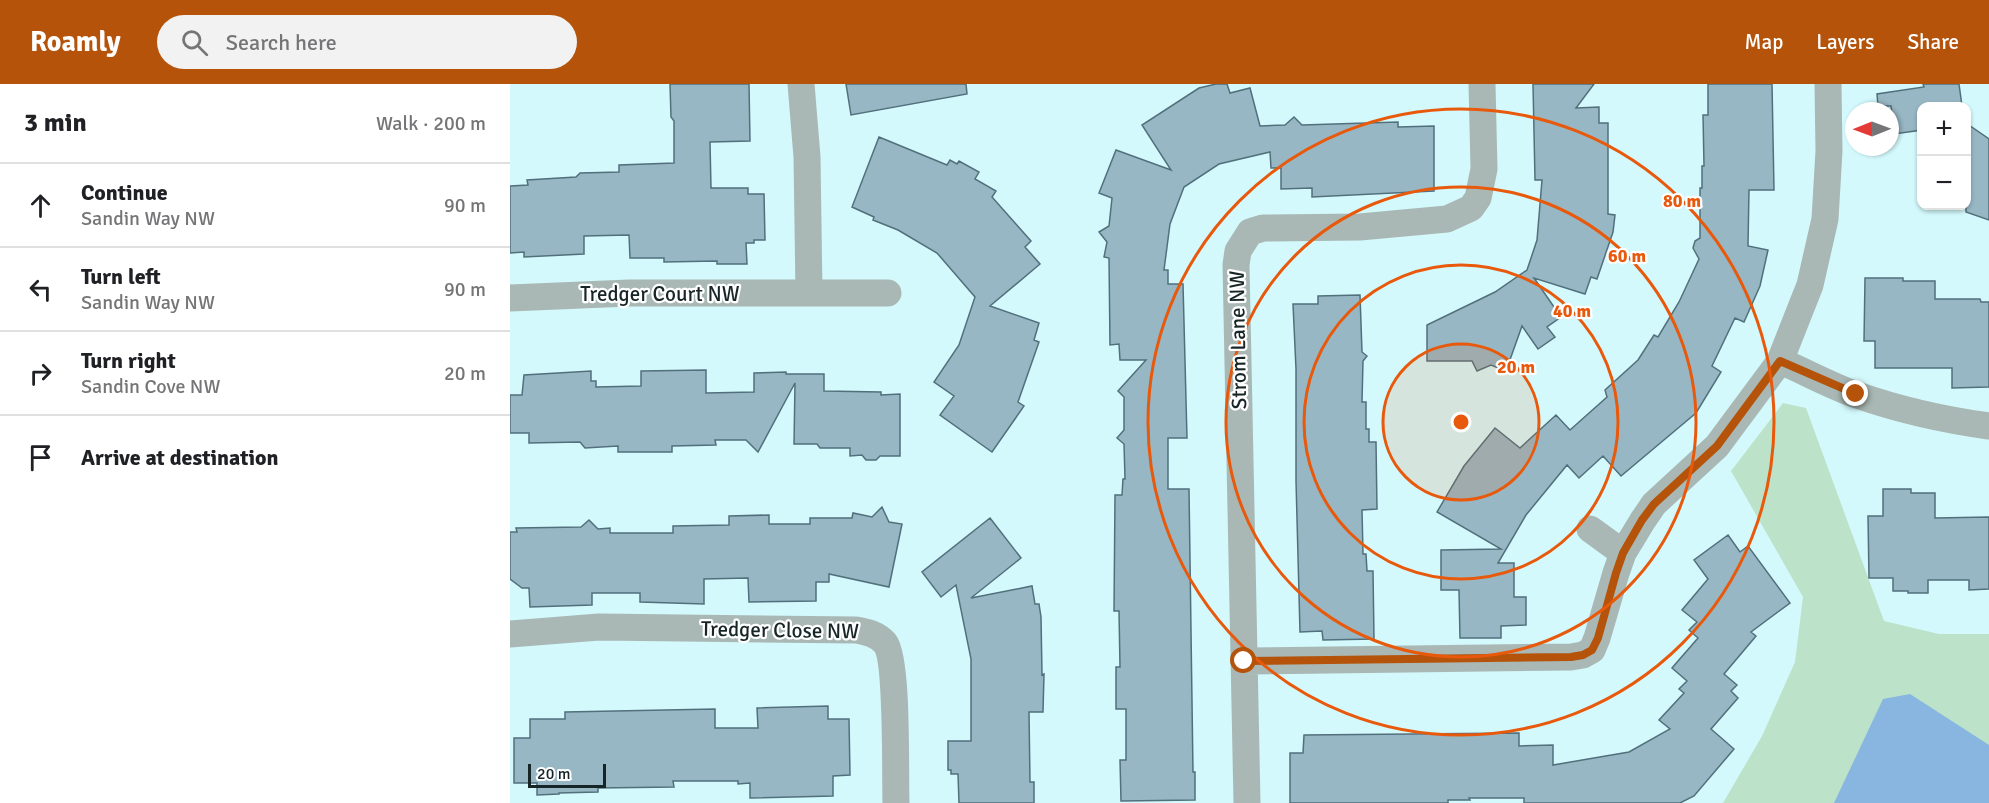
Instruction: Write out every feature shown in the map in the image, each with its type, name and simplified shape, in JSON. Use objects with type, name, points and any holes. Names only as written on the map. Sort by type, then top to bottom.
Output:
[{"type":"street","points":[[801,84],[807,158],[809,293]]},
{"type":"street","name":"Strom Lane NW","points":[[1247,803],[1236,265],[1238,251],[1250,232],[1263,228],[1360,227],[1447,219],[1471,208],[1478,198],[1484,169],[1482,84]]},
{"type":"street","points":[[1244,661],[1571,657],[1583,655],[1592,650],[1598,638],[1623,553],[1654,504],[1717,446],[1780,361],[1810,285],[1825,219],[1829,151],[1828,84]]},
{"type":"street","name":"Tredger Court NW","points":[[510,298],[606,293],[888,293]]},
{"type":"street","points":[[1780,361],[1856,394],[1958,422],[1989,426]]},
{"type":"street","points":[[1590,529],[1623,553]]},
{"type":"street","name":"Tredger Close NW","points":[[510,634],[599,627],[856,630],[877,636],[886,644],[892,667],[896,803]]},
{"type":"green space","points":[[1783,403],[1806,408],[1884,621],[1939,634],[1989,634],[1989,803],[1723,803],[1762,736],[1795,662],[1803,597],[1731,471]]},
{"type":"water","points":[[1910,694],[1989,745],[1989,803],[1834,803],[1883,699]]},
{"type":"building","points":[[670,84],[749,84],[750,141],[710,142],[711,188],[748,188],[748,194],[764,194],[765,240],[746,243],[747,264],[717,264],[717,261],[664,262],[664,258],[630,258],[629,235],[584,236],[584,254],[524,257],[524,252],[510,253],[510,186],[528,185],[527,180],[576,177],[580,173],[619,172],[619,165],[674,163],[674,121],[671,117]]},
{"type":"building","points":[[846,84],[966,84],[967,94],[851,115]]},
{"type":"building","points":[[1227,84],[1230,93],[1250,88],[1260,126],[1285,125],[1294,117],[1302,125],[1398,122],[1398,127],[1434,126],[1434,191],[1312,197],[1312,188],[1281,189],[1281,168],[1271,168],[1270,152],[1219,164],[1184,187],[1170,224],[1164,270],[1168,270],[1168,284],[1183,284],[1187,438],[1168,438],[1168,489],[1189,489],[1195,800],[1121,801],[1120,760],[1126,760],[1126,709],[1116,709],[1116,667],[1120,667],[1119,611],[1114,611],[1115,495],[1122,495],[1123,479],[1125,479],[1124,444],[1117,438],[1124,430],[1124,397],[1118,391],[1146,360],[1120,360],[1119,344],[1110,345],[1109,258],[1104,257],[1107,242],[1099,232],[1109,226],[1112,198],[1099,193],[1116,150],[1171,170],[1142,125],[1199,88]]},
{"type":"building","points":[[1533,84],[1594,84],[1576,108],[1599,107],[1599,123],[1608,123],[1608,214],[1615,215],[1613,232],[1597,279],[1591,277],[1585,294],[1534,278],[1561,317],[1547,327],[1555,337],[1538,349],[1522,326],[1506,371],[1491,365],[1477,371],[1472,361],[1427,361],[1427,325],[1495,292],[1527,270],[1537,240],[1542,180],[1535,180]]},
{"type":"building","points":[[1708,84],[1772,84],[1774,190],[1749,190],[1748,246],[1768,250],[1760,286],[1744,322],[1735,318],[1712,366],[1721,372],[1696,413],[1621,476],[1603,456],[1579,478],[1567,465],[1526,515],[1498,563],[1514,563],[1514,597],[1526,597],[1526,625],[1501,626],[1501,638],[1460,638],[1459,590],[1441,590],[1441,550],[1501,549],[1437,512],[1464,466],[1495,428],[1520,448],[1556,415],[1570,430],[1607,397],[1605,390],[1638,360],[1654,335],[1658,337],[1679,302],[1699,259],[1693,248],[1695,241],[1700,238],[1700,188],[1702,188],[1702,166],[1704,166],[1703,115],[1708,115]]},
{"type":"building","points":[[1923,84],[1959,84],[1961,102],[1917,102],[1917,131],[1899,133],[1899,102],[1878,102],[1877,94],[1924,87]]},
{"type":"building","points":[[1971,126],[1989,139],[1989,220],[1966,212],[1966,210],[1971,210]]},
{"type":"building","points":[[879,137],[947,165],[950,160],[957,164],[959,161],[979,172],[975,179],[996,191],[992,197],[1031,241],[1025,247],[1040,264],[990,306],[1039,323],[1034,340],[1039,342],[1018,402],[1024,406],[992,452],[940,415],[954,396],[934,382],[959,345],[975,297],[937,253],[852,207]]},
{"type":"building","points":[[1865,278],[1935,281],[1935,299],[1980,299],[1981,302],[1989,302],[1989,387],[1952,388],[1952,368],[1875,368],[1875,341],[1864,341]]},
{"type":"building","points":[[1360,295],[1362,352],[1367,356],[1363,361],[1362,402],[1366,402],[1366,429],[1369,429],[1369,442],[1376,442],[1377,509],[1362,510],[1363,554],[1366,554],[1367,571],[1373,571],[1374,639],[1323,640],[1322,631],[1300,632],[1293,304],[1318,304],[1318,296]]},
{"type":"building","points":[[706,370],[706,393],[754,392],[754,373],[786,372],[786,374],[824,374],[824,391],[900,394],[900,456],[880,456],[876,460],[866,460],[862,455],[850,456],[850,448],[820,448],[817,444],[794,444],[795,383],[758,452],[746,440],[715,440],[716,445],[672,446],[672,452],[618,452],[618,446],[585,448],[580,442],[529,443],[529,433],[510,433],[510,395],[522,395],[524,375],[591,371],[591,381],[596,381],[596,387],[641,386],[641,371]]},
{"type":"building","points":[[1883,489],[1911,489],[1911,493],[1935,493],[1935,518],[1989,517],[1989,589],[1969,590],[1969,580],[1928,580],[1928,593],[1908,593],[1908,591],[1893,591],[1893,578],[1869,578],[1868,516],[1883,516]]},
{"type":"building","points":[[882,507],[889,522],[902,524],[889,587],[829,574],[829,582],[816,582],[816,601],[749,602],[748,578],[704,579],[704,604],[640,602],[640,593],[592,593],[592,605],[530,607],[529,588],[522,588],[510,579],[510,532],[517,532],[516,528],[581,527],[589,520],[598,529],[610,528],[610,533],[673,533],[673,526],[729,525],[729,516],[769,515],[769,524],[810,524],[810,518],[852,518],[853,513],[872,517]]},
{"type":"building","points":[[990,518],[1021,558],[971,598],[1032,586],[1035,604],[1039,604],[1042,675],[1044,674],[1043,712],[1029,712],[1030,782],[1034,782],[1034,803],[959,803],[958,774],[951,774],[951,770],[948,770],[948,741],[971,741],[971,659],[956,585],[941,597],[922,572]]},
{"type":"building","points":[[1728,535],[1740,552],[1748,546],[1790,603],[1751,632],[1756,636],[1724,674],[1737,685],[1731,691],[1738,698],[1711,729],[1734,749],[1694,796],[1680,803],[1524,803],[1524,798],[1469,798],[1470,800],[1448,800],[1448,803],[1290,803],[1290,753],[1303,753],[1304,735],[1519,733],[1519,746],[1553,745],[1553,765],[1629,752],[1670,729],[1659,720],[1684,693],[1679,689],[1687,681],[1672,668],[1698,638],[1689,630],[1697,622],[1682,610],[1708,579],[1694,560]]},
{"type":"building","points":[[828,706],[828,719],[849,719],[850,775],[833,776],[833,796],[750,798],[750,783],[738,784],[738,781],[673,781],[674,787],[598,788],[598,792],[537,795],[537,783],[514,783],[514,738],[530,738],[530,719],[565,719],[565,712],[715,709],[715,728],[758,728],[757,708]]},
{"type":"route","points":[[1244,661],[1583,655],[1592,650],[1598,638],[1623,553],[1642,520],[1654,504],[1717,446],[1780,361],[1856,394]]}]
